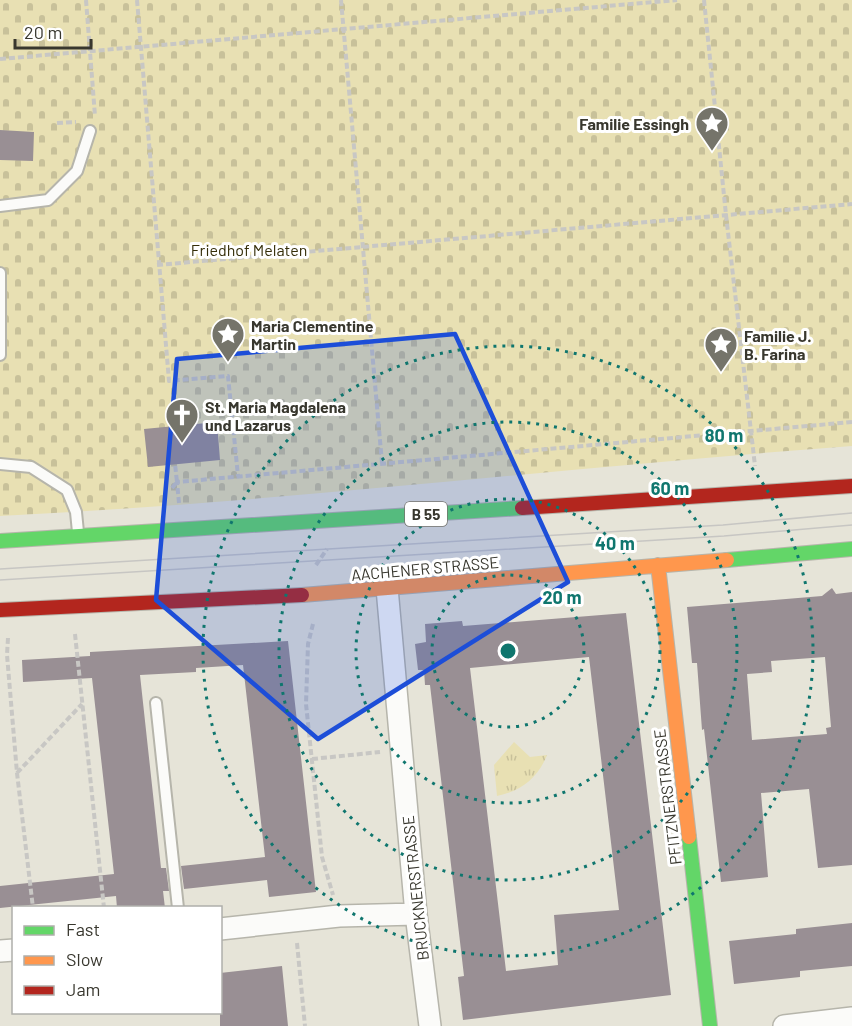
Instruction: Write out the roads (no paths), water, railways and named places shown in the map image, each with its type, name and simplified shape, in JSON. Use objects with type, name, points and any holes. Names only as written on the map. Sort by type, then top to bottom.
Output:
[{"type":"main road","name":"B 55","points":[[0,541],[852,486]]},
{"type":"main road","name":"AACHENER STRASSE","points":[[3,610],[321,594],[852,549]]},
{"type":"main road","name":"PFITZNERSTRASSE","points":[[658,565],[710,1026]]},
{"type":"street","name":"BRUCKNERSTRASSE","points":[[387,588],[416,914],[430,1026]]},
{"type":"street","points":[[222,929],[339,916],[416,914]]},
{"type":"street","points":[[783,1026],[852,1018]]},
{"type":"lane","points":[[0,206],[48,200],[77,171],[90,131]]},
{"type":"lane","points":[[0,273],[0,355]]},
{"type":"lane","points":[[0,464],[31,467],[67,490],[76,512],[78,536]]},
{"type":"lane","points":[[156,704],[177,906]]},
{"type":"tram line","points":[[0,569],[723,525],[852,513]]},
{"type":"tram line","points":[[0,580],[724,536],[852,525]]},
{"type":"place","name":"Familie Essingh","points":[[712,152]]},
{"type":"place","name":"Maria Clementine Martin","points":[[228,363]]},
{"type":"place","name":"Familie J. B. Farina","points":[[721,373]]},
{"type":"place","name":"St. Maria Magdalena und Lazarus","points":[[182,444]]},
{"type":"park label","name":"Friedhof Melaten","points":[[249,249]]}]
